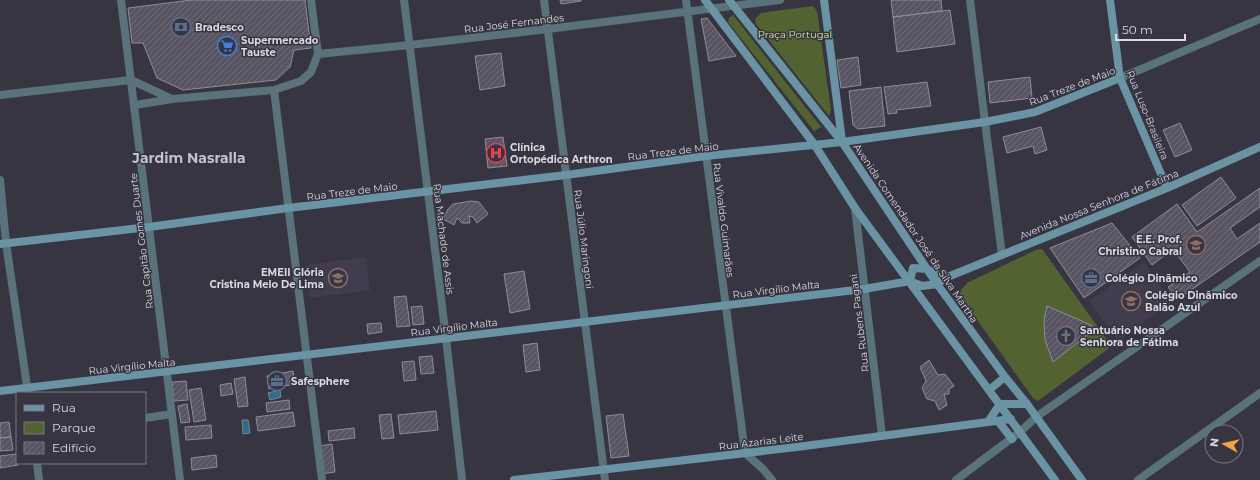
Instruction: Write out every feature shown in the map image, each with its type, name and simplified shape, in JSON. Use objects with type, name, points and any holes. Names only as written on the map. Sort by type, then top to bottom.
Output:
[{"type":"street","name":"Rua Capitão Gomes Duarte","points":[[121,0],[180,480]]},
{"type":"street","points":[[135,105],[274,90],[301,81],[311,72],[318,54],[311,0]]},
{"type":"street","name":"Rua Machado de Assis","points":[[404,0],[462,480]]},
{"type":"street","name":"Rua Júlio Maringoni","points":[[544,0],[604,480]]},
{"type":"street","name":"Rua Vivaldo Guimarães","points":[[686,0],[745,453]]},
{"type":"street","points":[[705,0],[814,144],[855,208],[1055,480]]},
{"type":"street","points":[[731,3],[780,0]]},
{"type":"street","points":[[824,0],[842,142]]},
{"type":"street","points":[[970,0],[1002,255]]},
{"type":"street","name":"Rua Luso-Brasileira","points":[[1110,0],[1120,78],[1167,188]]},
{"type":"street","name":"Rua José Fernandes","points":[[318,54],[548,29],[712,8],[731,3]]},
{"type":"street","name":"Avenida Comendador José da Silva Martha","points":[[731,3],[842,142],[937,284],[1082,480]]},
{"type":"street","name":"Rua Treze de Maio","points":[[3,244],[566,175],[706,156],[842,142],[985,122],[1035,112],[1260,19]]},
{"type":"street","points":[[0,95],[131,80],[172,100]]},
{"type":"street","points":[[274,90],[322,480]]},
{"type":"street","name":"Avenida Nossa Senhora de Fátima","points":[[937,284],[945,278],[1167,188],[1260,147]]},
{"type":"street","points":[[0,180],[3,244],[28,390]]},
{"type":"street","name":"Rua Rubens Pagani","points":[[855,208],[882,435]]},
{"type":"street","points":[[956,480],[1012,439],[1036,417],[1260,261]]},
{"type":"street","points":[[910,281],[912,268],[927,269],[945,278]]},
{"type":"street","points":[[910,281],[922,286],[937,284]]},
{"type":"street","name":"Rua Virgílio Malta","points":[[0,391],[28,390],[446,338],[864,289],[910,281]]},
{"type":"street","points":[[989,390],[1005,377]]},
{"type":"street","points":[[1138,480],[1260,393]]},
{"type":"street","points":[[1000,404],[1027,404]]},
{"type":"street","points":[[988,422],[1000,404]]},
{"type":"street","points":[[146,418],[172,414]]},
{"type":"street","name":"Rua Azarias Leite","points":[[514,480],[745,453],[1011,419]]},
{"type":"street","points":[[998,421],[1012,439]]},
{"type":"street","points":[[745,453],[763,468],[772,480]]},
{"type":"street","points":[[36,464],[39,480]]},
{"type":"shaded area","name":"EMEII Glória Cristina Melo De Lima","points":[[366,257],[370,290],[310,298],[306,265]]},
{"type":"shaded area","name":"Colégio Dinâmico Balão Azul","points":[[1144,262],[1172,302],[1118,341],[1089,301]]},
{"type":"green space","name":"Praça Portugal","points":[[813,6],[817,11],[831,110],[829,116],[756,24],[755,19],[761,13]]},
{"type":"green space","name":"Praça Portugal","points":[[733,15],[821,127],[814,131],[728,22],[729,18]]},
{"type":"green space","points":[[1042,249],[1110,344],[1108,349],[1038,401],[1033,398],[960,296],[961,290],[967,283],[1036,250]]},
{"type":"water","points":[[280,390],[281,397],[270,400],[268,393]]},
{"type":"water","points":[[242,420],[248,420],[250,433],[243,434]]},
{"type":"building","name":"Supermercado Tauste","points":[[191,0],[305,0],[311,48],[294,50],[290,67],[276,80],[183,90],[157,78],[143,43],[132,43],[128,8]]},
{"type":"building","points":[[560,0],[581,0],[581,1],[561,4]]},
{"type":"building","points":[[891,0],[941,0],[942,11],[893,17]]},
{"type":"building","points":[[950,10],[955,44],[897,52],[893,17]]},
{"type":"building","points":[[707,18],[736,56],[709,61],[701,19]]},
{"type":"building","points":[[501,53],[505,86],[480,90],[475,56]]},
{"type":"building","points":[[858,57],[861,85],[841,88],[837,60]]},
{"type":"building","points":[[1030,77],[1032,98],[990,103],[988,82]]},
{"type":"building","points":[[927,82],[931,106],[896,110],[897,113],[888,114],[884,87]]},
{"type":"building","points":[[881,87],[885,126],[858,129],[853,125],[849,91]]},
{"type":"building","points":[[1180,123],[1192,150],[1175,157],[1163,130]]},
{"type":"building","points":[[1041,127],[1047,150],[1035,154],[1033,146],[1007,153],[1003,137]]},
{"type":"building","name":"Clínica Ortopédica Arthron","points":[[503,137],[507,166],[488,168],[485,139]]},
{"type":"building","points":[[1221,177],[1236,198],[1197,226],[1182,205]]},
{"type":"building","name":"E.E. Prof. Christino Cabral","points":[[1260,188],[1260,207],[1230,228],[1237,239],[1260,223],[1260,242],[1178,299],[1168,287],[1190,272],[1173,249],[1152,265],[1132,237],[1177,204],[1197,232]]},
{"type":"building","points":[[471,201],[479,202],[488,214],[477,223],[473,217],[469,216],[470,223],[462,223],[457,218],[454,225],[443,219],[448,209],[453,204]]},
{"type":"building","name":"Colégio Dinãmico","points":[[1112,223],[1140,258],[1084,298],[1050,248]]},
{"type":"building","points":[[524,271],[530,309],[510,313],[504,274]]},
{"type":"building","points":[[406,296],[410,326],[397,327],[394,297]]},
{"type":"building","points":[[422,306],[424,324],[413,325],[411,307]]},
{"type":"building","name":"Santuário Nossa Senhora de Fátima","points":[[1047,306],[1091,325],[1092,331],[1053,362],[1045,340],[1044,321]]},
{"type":"building","points":[[381,323],[382,332],[368,334],[367,324]]},
{"type":"building","points":[[537,343],[540,370],[526,372],[523,345]]},
{"type":"building","points":[[432,356],[434,373],[421,374],[419,357]]},
{"type":"building","points":[[929,360],[938,375],[945,374],[954,386],[949,389],[949,394],[944,394],[947,405],[939,410],[935,401],[927,399],[922,388],[926,381],[920,367]]},
{"type":"building","points":[[414,361],[416,380],[404,381],[402,362]]},
{"type":"building","points":[[293,371],[295,384],[269,389],[267,376]]},
{"type":"building","points":[[245,377],[248,406],[238,407],[234,379]]},
{"type":"building","points":[[186,381],[188,400],[174,401],[172,382]]},
{"type":"building","points":[[231,383],[233,394],[221,396],[220,385]]},
{"type":"building","points":[[201,388],[206,420],[194,422],[189,390]]},
{"type":"building","points":[[289,400],[290,409],[267,412],[266,403]]},
{"type":"building","points":[[187,404],[190,422],[181,423],[178,406]]},
{"type":"building","points":[[436,411],[438,430],[400,434],[398,415]]},
{"type":"building","points":[[293,412],[295,426],[258,431],[256,417]]},
{"type":"building","points":[[391,414],[394,438],[382,439],[379,415]]},
{"type":"building","points":[[623,414],[629,456],[611,458],[606,416]]},
{"type":"building","points":[[9,422],[11,437],[0,438],[0,423]]},
{"type":"building","points":[[211,425],[212,438],[186,440],[185,427]]},
{"type":"building","points":[[354,428],[355,438],[329,441],[328,431]]},
{"type":"building","points":[[11,437],[13,450],[0,451],[0,438]]},
{"type":"building","points":[[332,444],[335,472],[322,474],[319,446]]},
{"type":"building","points":[[16,454],[16,464],[18,465],[0,468],[0,456]]},
{"type":"building","points":[[216,455],[217,467],[192,470],[191,458]]},
{"type":"place","name":"Bradesco","points":[[181,27]]},
{"type":"place","name":"Supermercado Tauste","points":[[227,46]]},
{"type":"place","name":"Clínica Ortopédica Arthron","points":[[496,153]]},
{"type":"place","name":"E.E. Prof. Christino Cabral","points":[[1196,245]]},
{"type":"place","name":"EMEII Glória Cristina Melo De Lima","points":[[338,278]]},
{"type":"place","name":"Colégio Dinãmico","points":[[1091,278]]},
{"type":"place","name":"Colégio Dinâmico Balão Azul","points":[[1131,301]]},
{"type":"place","name":"Santuário Nossa Senhora de Fátima","points":[[1066,336]]},
{"type":"place","name":"Safesphere","points":[[277,381]]},
{"type":"district","name":"Jardim Nasralla","points":[[189,158]]}]
